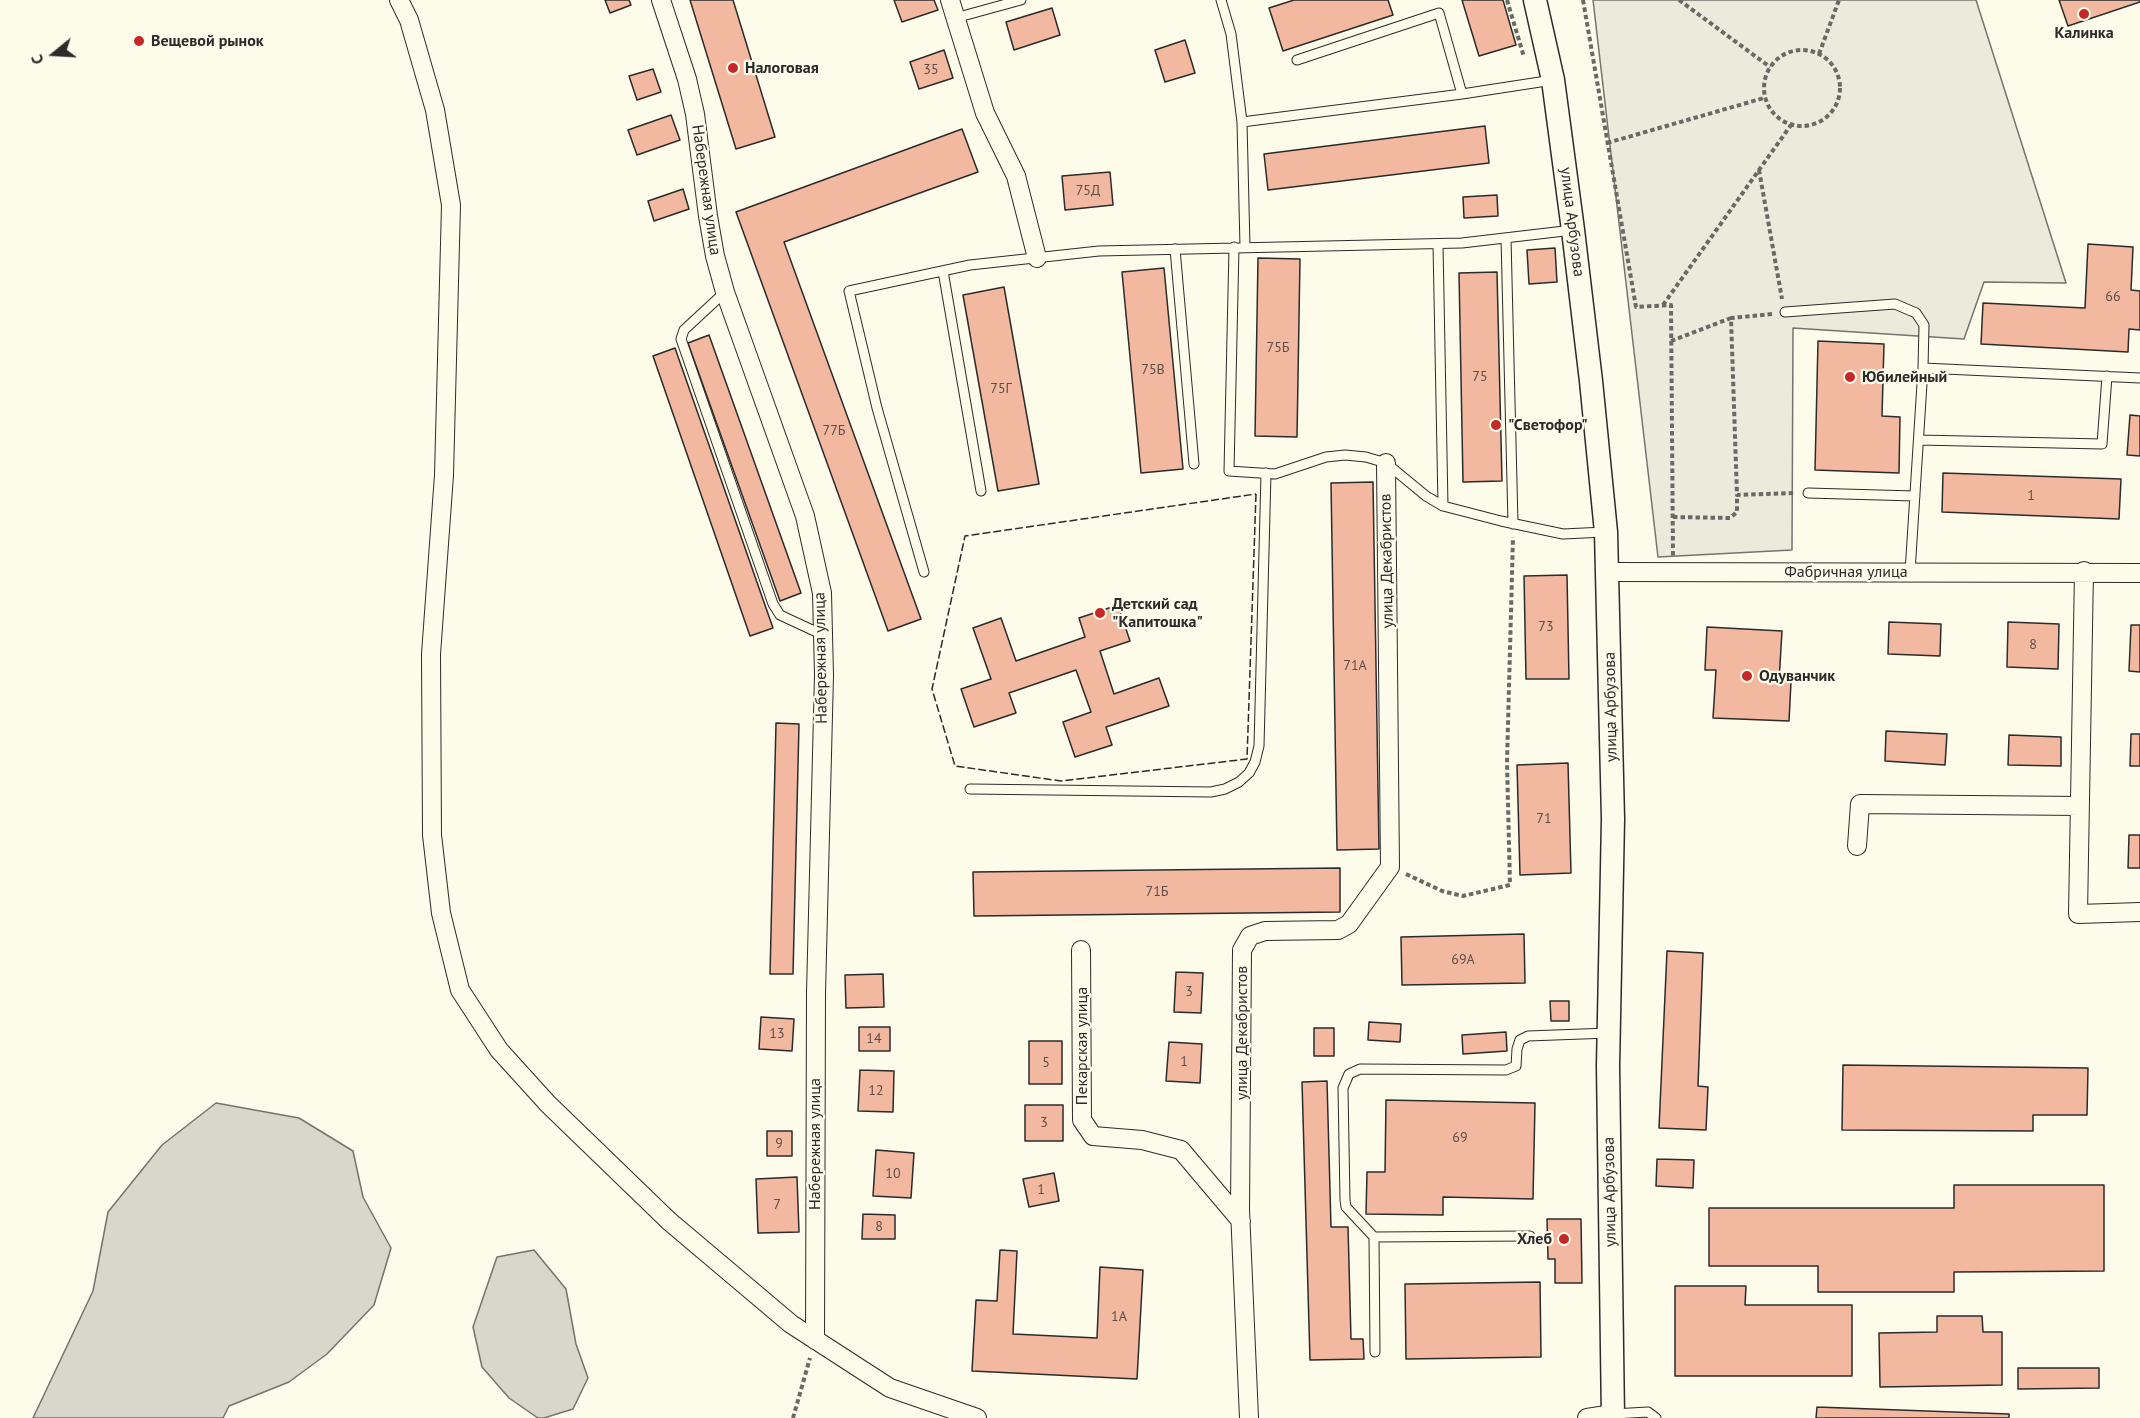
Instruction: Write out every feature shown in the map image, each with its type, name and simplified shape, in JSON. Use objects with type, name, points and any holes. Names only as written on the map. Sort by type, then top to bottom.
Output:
[{"type":"street","points":[[399,0],[409,20],[435,110],[451,205],[444,475],[431,654],[432,824],[441,913],[460,990],[499,1050],[548,1104],[669,1221],[791,1324],[890,1388],[977,1418]]},
{"type":"street","name":"Набережная улица","points":[[661,0],[687,79],[695,114],[715,256],[725,292],[805,516],[822,593],[824,675],[816,993],[814,1340]]},
{"type":"street","points":[[950,0],[985,113],[1016,176],[1037,258]]},
{"type":"street","name":"улица Арбузова","points":[[1535,0],[1543,82],[1573,230],[1606,532],[1613,819],[1609,1034],[1613,1416]]},
{"type":"street","name":"улица Декабристов","points":[[1249,1418],[1240,1221],[1242,950],[1250,936],[1265,931],[1338,930],[1349,924],[1390,867],[1386,464]]},
{"type":"street","points":[[2084,571],[2078,914],[2140,912]]},
{"type":"street","name":"Фабричная улица","points":[[1608,572],[2084,571],[2140,573]]},
{"type":"street","points":[[1857,846],[1860,804],[2080,806]]},
{"type":"street","name":"Пекарская улица","points":[[1081,950],[1082,1120],[1093,1136],[1142,1140],[1181,1150],[1240,1221]]},
{"type":"street","points":[[1587,1418],[1613,1416]]},
{"type":"lane","points":[[955,18],[1021,0]]},
{"type":"lane","points":[[1221,0],[1231,34],[1242,122],[1245,247]]},
{"type":"lane","points":[[1297,60],[1439,13],[1462,94]]},
{"type":"lane","points":[[1242,122],[1543,82]]},
{"type":"lane","points":[[924,572],[877,408],[849,291],[970,265],[1099,251],[1438,244],[1573,230]]},
{"type":"lane","points":[[1506,238],[1513,524]]},
{"type":"lane","points":[[1438,244],[1443,506]]},
{"type":"lane","points":[[1234,247],[1229,471],[1275,474],[1307,462],[1345,455],[1366,457],[1386,464],[1426,496],[1443,506],[1563,534],[1606,532]]},
{"type":"lane","points":[[1175,249],[1194,464]]},
{"type":"lane","points":[[943,271],[981,491]]},
{"type":"lane","points":[[725,292],[684,330],[681,339],[773,604],[780,615],[823,635]]},
{"type":"lane","points":[[1785,312],[1895,304],[1916,313],[1923,325],[1923,368],[1910,572]]},
{"type":"lane","points":[[1923,368],[2140,378]]},
{"type":"lane","points":[[1919,440],[2102,444],[2107,376]]},
{"type":"lane","points":[[970,789],[1211,792],[1226,789],[1249,773],[1255,762],[1259,746],[1266,473]]},
{"type":"lane","points":[[1808,493],[1915,496]]},
{"type":"lane","points":[[1375,1352],[1374,1237],[1346,1207],[1345,1200],[1343,1088],[1349,1074],[1360,1069],[1506,1070],[1516,1066],[1520,1040],[1528,1036],[1609,1034]]},
{"type":"lane","points":[[1374,1237],[1530,1236]]},
{"type":"lane","points":[[1613,1416],[1648,1412],[1656,1418]]},
{"type":"path","points":[[1507,0],[1543,82]]},
{"type":"path","points":[[1583,0],[1636,307],[1671,305],[1673,572]]},
{"type":"path","points":[[1679,0],[1770,67]]},
{"type":"path","points":[[1819,54],[1839,0]]},
{"type":"path","points":[[1792,50],[1808,50],[1819,54],[1833,65],[1839,79],[1840,95],[1835,108],[1824,120],[1811,126],[1791,125],[1782,121],[1771,111],[1764,98],[1764,82],[1770,67],[1778,57],[1792,50]]},
{"type":"path","points":[[1607,143],[1764,98]]},
{"type":"path","points":[[1663,306],[1791,125]]},
{"type":"path","points":[[1671,341],[1731,318],[1785,312],[1759,170]]},
{"type":"path","points":[[1673,517],[1730,518],[1737,512],[1731,318]]},
{"type":"path","points":[[1737,495],[1808,493]]},
{"type":"path","points":[[1390,867],[1442,891],[1463,896],[1510,885],[1507,762],[1513,524]]},
{"type":"path","points":[[794,1418],[814,1340]]},
{"type":"shaded area","points":[[1593,0],[1976,0],[2066,283],[1984,282],[1964,339],[1793,328],[1792,550],[1658,557]]},
{"type":"shaded area","points":[[216,1103],[299,1118],[353,1151],[363,1197],[391,1248],[374,1305],[327,1354],[289,1382],[229,1406],[223,1418],[33,1418],[93,1291],[108,1212],[162,1145]]},
{"type":"shaded area","points":[[534,1250],[566,1289],[576,1344],[588,1378],[573,1409],[544,1418],[538,1418],[509,1398],[482,1367],[473,1327],[497,1257]]},
{"type":"building","points":[[605,0],[629,0],[631,5],[610,13]]},
{"type":"building","name":"Налоговая","points":[[690,0],[733,0],[775,137],[736,149]]},
{"type":"building","points":[[894,0],[934,0],[938,10],[902,22]]},
{"type":"building","points":[[1294,0],[1388,0],[1393,15],[1283,51],[1269,8]]},
{"type":"building","points":[[1462,0],[1503,0],[1516,45],[1479,56]]},
{"type":"building","name":"Калинка","points":[[2059,0],[2140,0],[2140,2],[2068,26]]},
{"type":"building","points":[[1052,8],[1060,35],[1014,50],[1006,22]]},
{"type":"building","points":[[1185,40],[1195,73],[1165,82],[1155,50]]},
{"type":"building","points":[[944,50],[953,78],[919,89],[910,62]]},
{"type":"building","points":[[653,69],[661,92],[637,100],[629,76]]},
{"type":"building","points":[[671,115],[680,140],[637,155],[628,130]]},
{"type":"building","points":[[1485,126],[1489,163],[1268,190],[1264,154]]},
{"type":"building","points":[[962,129],[978,172],[784,242],[921,619],[888,631],[736,212]]},
{"type":"building","points":[[1110,172],[1113,205],[1065,210],[1062,176]]},
{"type":"building","points":[[683,189],[689,209],[654,221],[648,201]]},
{"type":"building","points":[[1497,195],[1498,216],[1464,218],[1463,197]]},
{"type":"building","points":[[2088,244],[2133,247],[2131,290],[2140,291],[2140,330],[2129,329],[2128,352],[1981,344],[1983,303],[2085,308]]},
{"type":"building","points":[[1555,248],[1557,282],[1529,284],[1527,250]]},
{"type":"building","points":[[1258,258],[1300,259],[1297,437],[1255,436]]},
{"type":"building","points":[[1164,268],[1183,469],[1141,473],[1122,272]]},
{"type":"building","points":[[1497,272],[1502,481],[1463,482],[1459,273]]},
{"type":"building","points":[[1004,287],[1039,484],[998,491],[963,295]]},
{"type":"building","points":[[709,335],[801,593],[780,601],[688,343]]},
{"type":"building","name":"Юбилейный","points":[[1818,341],[1884,344],[1882,416],[1900,417],[1899,473],[1815,470]]},
{"type":"building","points":[[675,348],[773,628],[750,636],[653,356]]},
{"type":"building","points":[[2130,415],[2140,416],[2140,456],[2127,455]]},
{"type":"building","points":[[1943,473],[2121,479],[2119,519],[1942,512]]},
{"type":"building","points":[[1373,482],[1379,849],[1337,850],[1331,483]]},
{"type":"building","points":[[1567,575],[1569,679],[1526,679],[1524,576]]},
{"type":"building","points":[[1118,605],[1130,641],[1100,651],[1114,694],[1159,678],[1169,706],[1106,727],[1112,745],[1075,757],[1063,722],[1091,712],[1076,670],[1009,693],[1016,713],[974,727],[961,689],[991,679],[973,628],[1001,618],[1016,661],[1085,637],[1079,618]]},
{"type":"building","points":[[1889,622],[1941,624],[1940,656],[1888,654]]},
{"type":"building","points":[[2008,622],[2059,624],[2058,669],[2007,667]]},
{"type":"building","points":[[2131,625],[2140,625],[2140,672],[2129,671]]},
{"type":"building","name":"Одуванчик","points":[[1707,627],[1782,631],[1779,681],[1791,682],[1789,721],[1713,718],[1716,670],[1705,670]]},
{"type":"building","points":[[776,723],[799,724],[793,974],[770,974]]},
{"type":"building","points":[[1886,731],[1947,734],[1945,765],[1885,761]]},
{"type":"building","points":[[2131,734],[2140,734],[2140,766],[2130,766]]},
{"type":"building","points":[[2009,735],[2061,737],[2061,766],[2008,765]]},
{"type":"building","points":[[1568,763],[1571,873],[1520,875],[1517,765]]},
{"type":"building","points":[[2129,835],[2140,835],[2140,868],[2128,868]]},
{"type":"building","points":[[1340,868],[1340,912],[974,916],[973,872]]},
{"type":"building","points":[[1524,934],[1525,983],[1402,985],[1401,937]]},
{"type":"building","points":[[1667,951],[1703,953],[1698,1086],[1708,1087],[1706,1130],[1659,1128]]},
{"type":"building","points":[[1176,972],[1203,973],[1201,1013],[1174,1012]]},
{"type":"building","points":[[883,974],[884,1007],[846,1008],[845,975]]},
{"type":"building","points":[[1550,1001],[1569,1001],[1569,1021],[1551,1021]]},
{"type":"building","points":[[761,1017],[794,1019],[792,1051],[759,1049]]},
{"type":"building","points":[[1369,1022],[1401,1024],[1400,1042],[1368,1040]]},
{"type":"building","points":[[859,1027],[890,1027],[890,1051],[859,1051]]},
{"type":"building","points":[[1314,1028],[1334,1028],[1334,1056],[1314,1056]]},
{"type":"building","points":[[1506,1032],[1507,1051],[1463,1054],[1462,1035]]},
{"type":"building","points":[[1029,1041],[1062,1041],[1062,1084],[1029,1084]]},
{"type":"building","points":[[1169,1042],[1202,1044],[1200,1083],[1166,1081]]},
{"type":"building","points":[[1843,1065],[2088,1068],[2087,1115],[2033,1115],[2033,1131],[1842,1130]]},
{"type":"building","points":[[860,1070],[894,1071],[893,1112],[858,1111]]},
{"type":"building","points":[[1327,1081],[1331,1227],[1348,1227],[1351,1339],[1363,1339],[1364,1359],[1310,1360],[1302,1082]]},
{"type":"building","points":[[1386,1100],[1535,1103],[1533,1199],[1443,1197],[1443,1215],[1366,1214],[1367,1172],[1385,1172]]},
{"type":"building","points":[[1025,1105],[1063,1105],[1063,1141],[1025,1141]]},
{"type":"building","points":[[767,1131],[792,1131],[792,1156],[767,1156]]},
{"type":"building","points":[[876,1150],[914,1153],[911,1198],[873,1196]]},
{"type":"building","points":[[1657,1159],[1694,1160],[1693,1188],[1656,1186]]},
{"type":"building","points":[[1054,1173],[1059,1201],[1029,1207],[1023,1179]]},
{"type":"building","points":[[797,1177],[799,1232],[758,1233],[756,1179]]},
{"type":"building","points":[[1954,1185],[2104,1185],[2104,1271],[1954,1272],[1954,1292],[1818,1292],[1818,1266],[1709,1266],[1709,1208],[1954,1208]]},
{"type":"building","points":[[863,1214],[895,1215],[895,1239],[862,1239]]},
{"type":"building","name":"Хлеб","points":[[1547,1219],[1581,1219],[1582,1283],[1555,1283],[1555,1259],[1548,1259]]},
{"type":"building","points":[[1000,1250],[1017,1251],[1013,1334],[1097,1338],[1100,1267],[1143,1270],[1137,1379],[972,1371],[976,1300],[997,1301]]},
{"type":"building","points":[[1540,1282],[1541,1357],[1406,1359],[1405,1284]]},
{"type":"building","points":[[1675,1286],[1746,1286],[1745,1305],[1852,1305],[1852,1376],[1675,1376]]},
{"type":"building","points":[[1937,1316],[1982,1316],[1983,1332],[2002,1332],[2002,1385],[1880,1387],[1879,1333],[1937,1332]]},
{"type":"building","points":[[2018,1368],[2099,1368],[2099,1388],[2018,1389]]},
{"type":"building","points":[[1817,1407],[2009,1414],[2009,1418],[1816,1418]]},
{"type":"fence","points":[[1256,494],[1247,759],[1061,781],[955,766],[932,689],[965,536],[1256,494]]},
{"type":"place","name":"Калинка","points":[[2084,14]]},
{"type":"place","name":"Вещевой рынок","points":[[139,41]]},
{"type":"place","name":"Налоговая","points":[[733,68]]},
{"type":"place","name":"Юбилейный","points":[[1850,377]]},
{"type":"place","name":"\"Светофор\"","points":[[1496,425]]},
{"type":"place","name":"Детский сад \"Капитошка\"","points":[[1100,613]]},
{"type":"place","name":"Одуванчик","points":[[1747,676]]},
{"type":"place","name":"Хлеб","points":[[1564,1239]]}]
